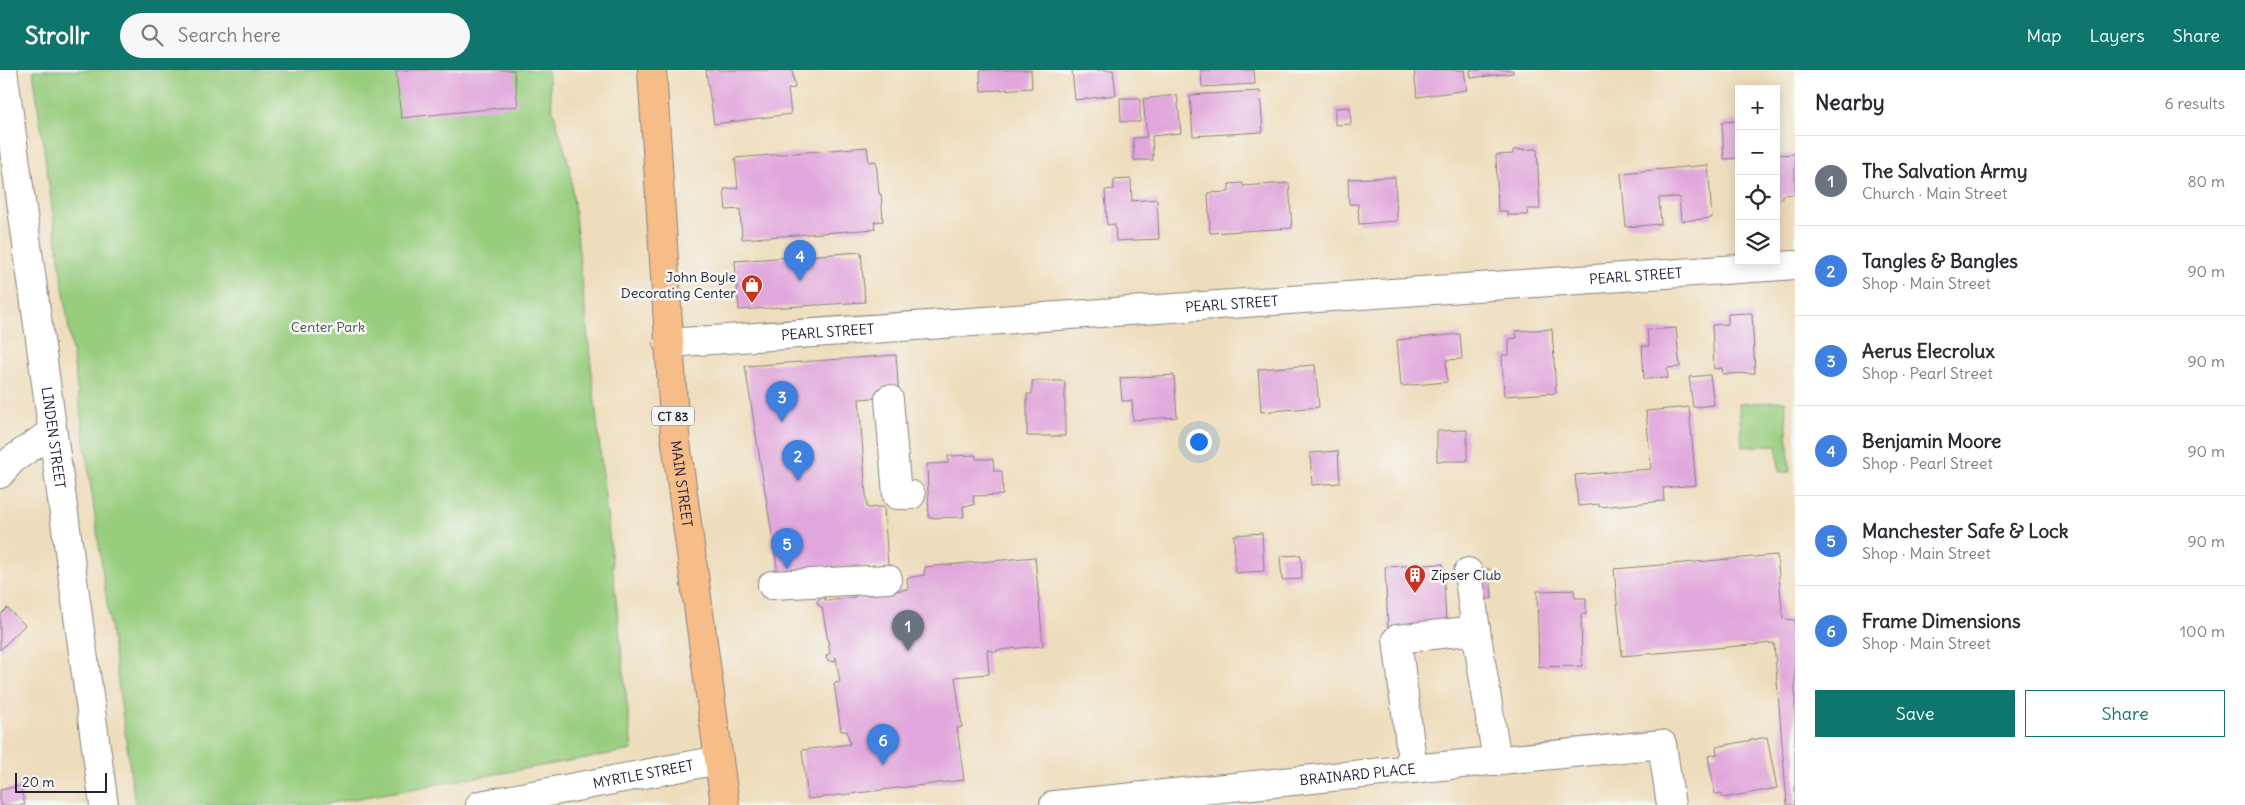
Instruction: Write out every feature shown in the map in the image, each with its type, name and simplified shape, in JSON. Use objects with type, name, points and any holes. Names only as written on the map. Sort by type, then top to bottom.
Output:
[{"type":"main road","name":"MAIN STREET","points":[[652,70],[675,435],[725,805]]},
{"type":"street","name":"LINDEN STREET","points":[[3,70],[104,805]]},
{"type":"street","name":"PEARL STREET","points":[[668,343],[1795,265]]},
{"type":"street","points":[[889,399],[897,495],[911,495]]},
{"type":"street","points":[[0,474],[12,460],[52,432]]},
{"type":"street","points":[[1468,572],[1497,761]]},
{"type":"street","points":[[772,585],[888,578]]},
{"type":"street","points":[[1413,769],[1397,639],[1476,630]]},
{"type":"street","name":"BRAINARD PLACE","points":[[1054,805],[1662,744],[1671,805]]},
{"type":"street","name":"MYRTLE STREET","points":[[480,805],[718,760]]},
{"type":"green space","name":"Center Park","points":[[33,70],[548,70],[552,107],[570,168],[632,750],[320,805],[135,805]]},
{"type":"green space","points":[[1785,401],[1790,472],[1779,472],[1777,445],[1742,447],[1739,404]]},
{"type":"building","points":[[396,70],[514,70],[518,106],[401,118]]},
{"type":"building","points":[[706,70],[792,70],[795,88],[788,89],[791,114],[714,124]]},
{"type":"building","points":[[1031,70],[1032,88],[981,91],[980,71]]},
{"type":"building","points":[[1072,70],[1113,70],[1116,95],[1075,100]]},
{"type":"building","points":[[1201,70],[1254,70],[1255,84],[1202,87]]},
{"type":"building","points":[[1414,70],[1464,70],[1467,90],[1417,97]]},
{"type":"building","points":[[1470,70],[1513,70],[1513,73],[1471,78]]},
{"type":"building","points":[[1260,91],[1263,132],[1193,136],[1190,95]]},
{"type":"building","points":[[1177,95],[1181,133],[1152,136],[1153,160],[1134,160],[1133,138],[1147,137],[1143,99]]},
{"type":"building","points":[[1120,98],[1140,98],[1140,122],[1121,122]]},
{"type":"building","points":[[1350,107],[1351,124],[1335,125],[1335,108]]},
{"type":"building","points":[[1735,121],[1735,158],[1724,159],[1722,122]]},
{"type":"building","points":[[867,147],[869,162],[876,161],[879,194],[881,194],[883,221],[874,222],[875,229],[742,239],[740,209],[726,210],[724,189],[738,188],[735,158]]},
{"type":"building","points":[[1537,149],[1540,209],[1527,209],[1528,215],[1507,215],[1507,211],[1498,211],[1496,155],[1513,154],[1513,150]]},
{"type":"building","points":[[1795,154],[1795,194],[1782,195],[1782,199],[1780,199],[1780,155]]},
{"type":"building","points":[[1708,165],[1712,218],[1681,221],[1679,197],[1659,198],[1661,224],[1626,227],[1621,173]]},
{"type":"building","points":[[1395,177],[1397,221],[1359,224],[1358,204],[1349,204],[1348,179]]},
{"type":"building","points":[[1131,179],[1132,201],[1157,199],[1159,239],[1116,241],[1115,224],[1107,225],[1105,190],[1114,189],[1114,180]]},
{"type":"building","points":[[1243,183],[1243,186],[1289,183],[1292,228],[1210,233],[1208,193],[1229,192],[1229,184]]},
{"type":"building","points":[[861,252],[865,302],[739,310],[735,261]]},
{"type":"building","points":[[1752,313],[1755,373],[1723,374],[1722,368],[1714,369],[1712,325],[1728,324],[1728,314]]},
{"type":"building","points":[[1676,328],[1680,367],[1667,368],[1668,378],[1644,379],[1642,346],[1649,346],[1647,330]]},
{"type":"building","points":[[1552,329],[1556,393],[1504,396],[1502,355],[1509,355],[1509,339],[1517,338],[1516,331]]},
{"type":"building","points":[[1460,334],[1462,359],[1446,360],[1447,382],[1401,386],[1397,340]]},
{"type":"building","points":[[896,355],[899,396],[859,399],[867,508],[884,507],[888,565],[778,573],[745,366]]},
{"type":"building","points":[[1315,365],[1319,407],[1261,412],[1258,369]]},
{"type":"building","points":[[1174,375],[1177,417],[1133,420],[1132,401],[1122,401],[1120,378]]},
{"type":"building","points":[[1710,375],[1714,405],[1693,407],[1689,377]]},
{"type":"building","points":[[1032,381],[1065,381],[1065,436],[1027,436],[1027,394],[1032,394]]},
{"type":"building","points":[[1689,407],[1696,485],[1663,488],[1664,501],[1599,507],[1599,504],[1578,506],[1575,475],[1651,469],[1646,411]]},
{"type":"building","points":[[1467,430],[1467,461],[1437,461],[1437,431]]},
{"type":"building","points":[[1338,451],[1340,483],[1312,485],[1310,453]]},
{"type":"building","points":[[976,455],[976,459],[993,459],[994,471],[1002,471],[1003,495],[973,496],[974,505],[963,506],[964,517],[929,518],[927,464],[948,463],[948,456]]},
{"type":"building","points":[[1262,533],[1264,571],[1235,573],[1234,535]]},
{"type":"building","points":[[1301,555],[1302,579],[1282,580],[1280,556]]},
{"type":"building","points":[[1777,555],[1783,619],[1795,620],[1795,805],[1787,805],[1774,643],[1622,656],[1614,569]]},
{"type":"building","points":[[1035,557],[1043,646],[997,650],[997,652],[987,650],[989,674],[955,677],[962,727],[957,728],[964,780],[808,799],[802,750],[850,744],[847,731],[841,731],[834,683],[840,682],[836,657],[834,662],[827,660],[826,656],[830,653],[822,607],[818,605],[817,601],[820,598],[824,598],[827,601],[855,597],[853,587],[866,585],[868,595],[908,589],[907,578],[924,575],[925,567]]},
{"type":"building","name":"Zipser Club","points":[[1443,564],[1446,622],[1388,629],[1385,567]]},
{"type":"building","points":[[1490,569],[1492,599],[1474,600],[1472,570]]},
{"type":"building","points":[[1574,590],[1575,598],[1586,598],[1586,614],[1581,614],[1582,666],[1539,667],[1537,591]]},
{"type":"building","points":[[7,608],[25,625],[0,650],[0,615]]},
{"type":"building","points":[[1767,737],[1777,788],[1723,798],[1722,793],[1715,794],[1708,756],[1717,754],[1716,747]]},
{"type":"building","points":[[20,786],[25,805],[0,805],[0,790]]},
{"type":"place","name":"Benjamin Moore","points":[[800,281]]},
{"type":"place","name":"John Boyle Decorating Center","points":[[752,304]]},
{"type":"place","name":"Aerus Elecrolux","points":[[782,422]]},
{"type":"place","name":"Tangles & Bangles","points":[[798,481]]},
{"type":"place","name":"Manchester Safe & Lock","points":[[787,569]]},
{"type":"place","name":"Zipser Club","points":[[1415,594]]},
{"type":"place","name":"The Salvation Army","points":[[908,651]]},
{"type":"place","name":"Frame Dimensions","points":[[883,765]]}]
